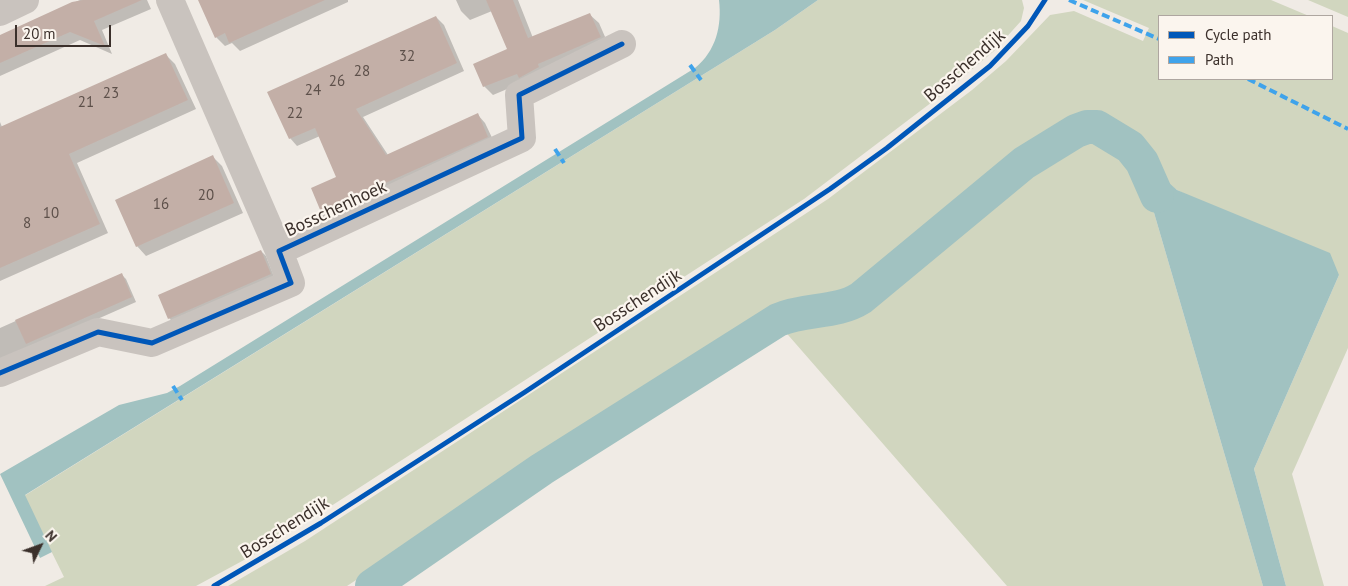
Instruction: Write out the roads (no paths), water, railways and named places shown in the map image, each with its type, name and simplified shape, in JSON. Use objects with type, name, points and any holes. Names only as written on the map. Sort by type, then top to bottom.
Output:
[{"type":"street","points":[[0,12],[25,0]]},
{"type":"street","name":"Bosschenhoek","points":[[0,374],[98,332],[152,342],[291,283],[279,251],[170,0]]},
{"type":"street","name":"Bosschenhoek","points":[[279,251],[522,138],[519,95],[622,44]]},
{"type":"water","points":[[719,0],[818,0],[775,30],[25,495],[52,552],[40,558],[0,474],[119,405],[167,393],[180,386],[695,68],[713,46],[718,28]]},
{"type":"water","points":[[1146,151],[1161,176],[1177,190],[1330,253],[1339,275],[1254,469],[1286,586],[1263,586],[1150,199],[1131,159]]},
{"type":"waterway","points":[[372,586],[542,469],[778,320],[788,316],[831,309],[861,298],[1024,163],[1076,131],[1087,127],[1097,127],[1130,147],[1142,162],[1157,196]]}]
